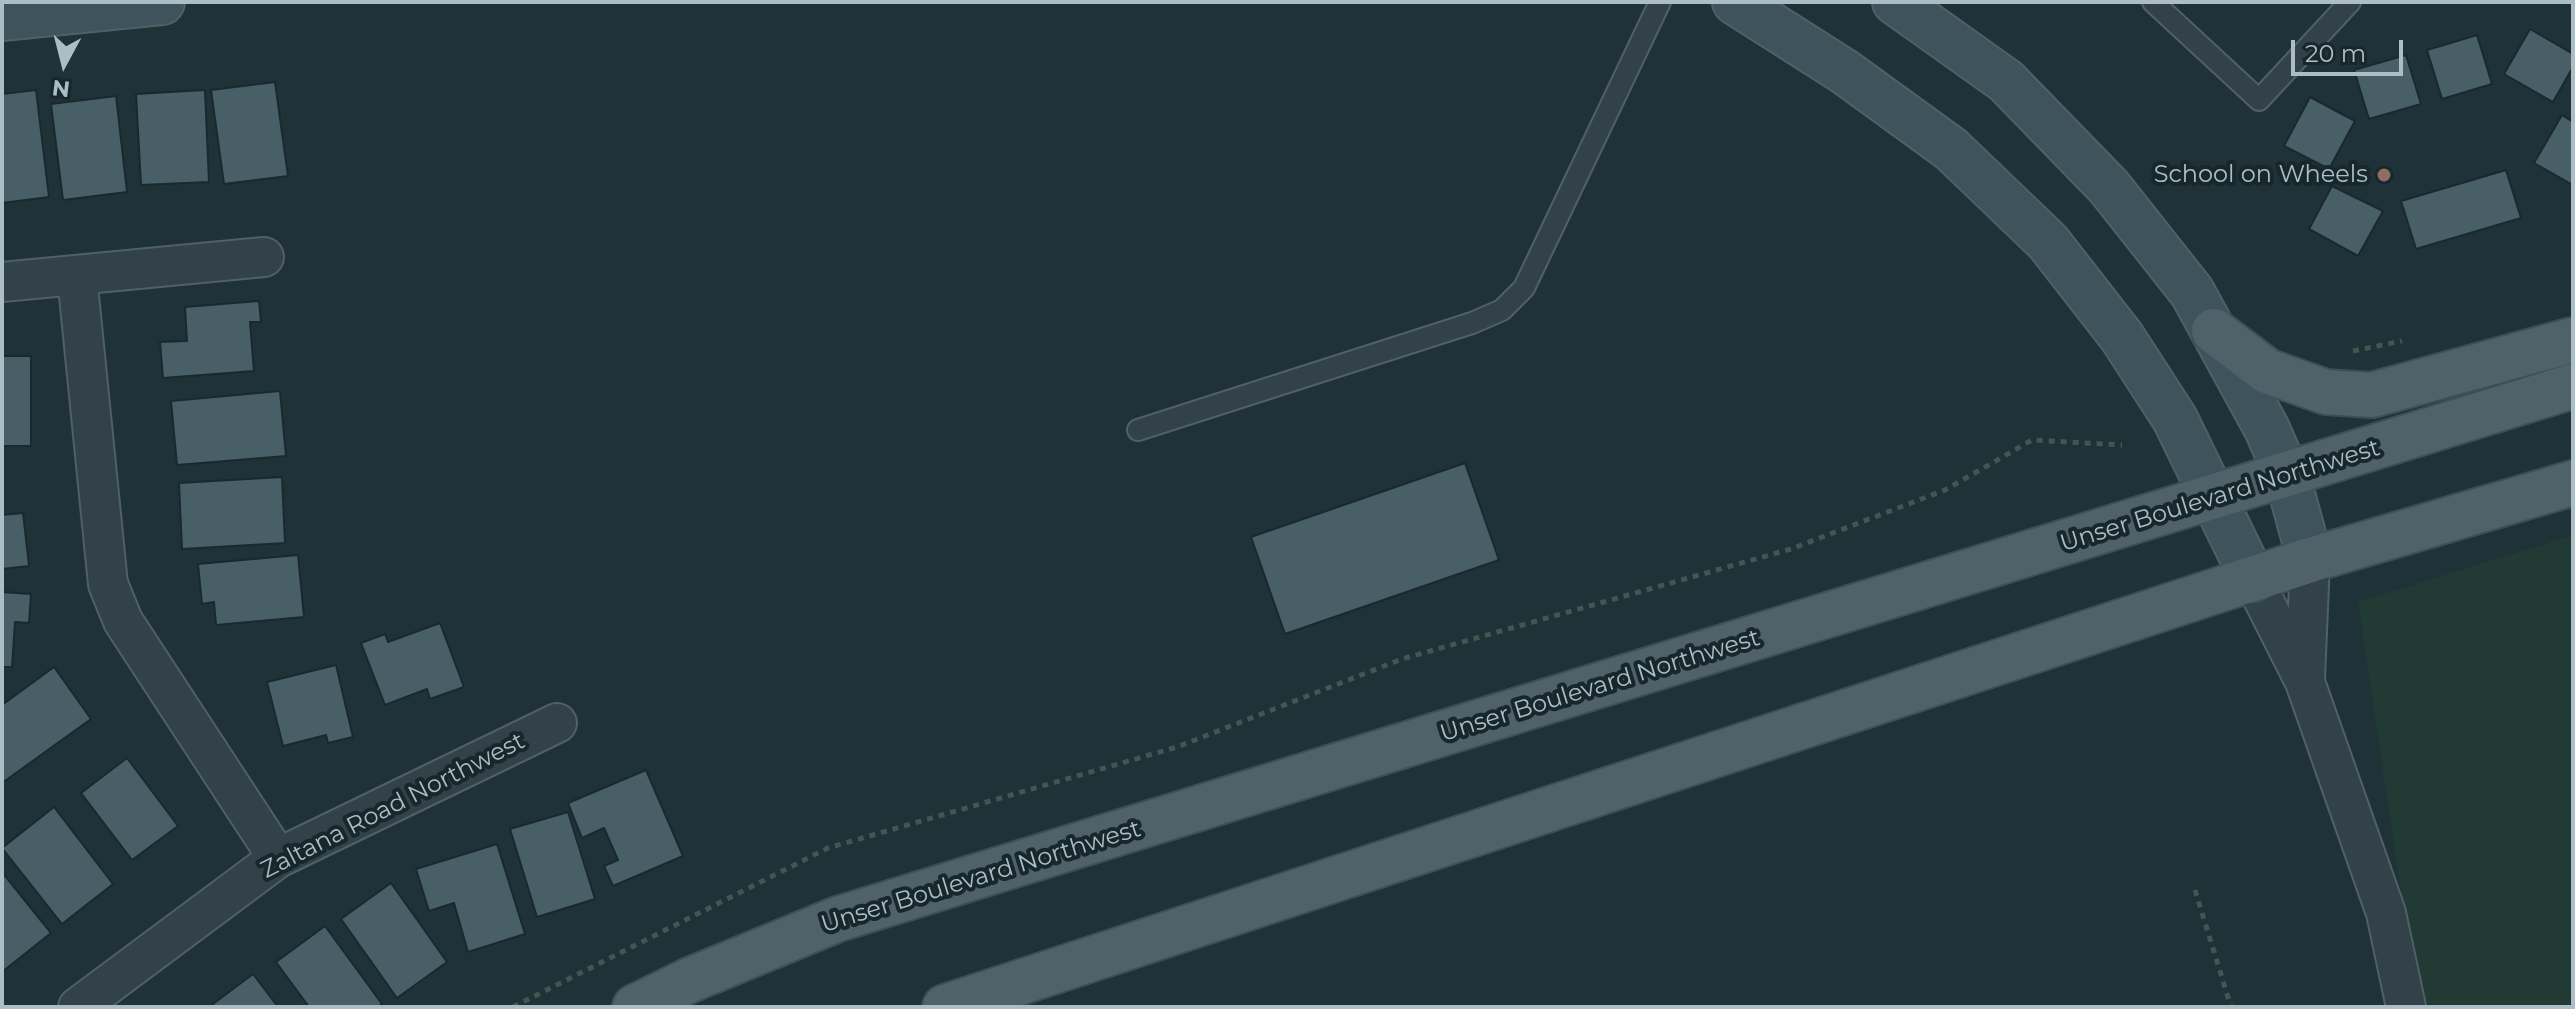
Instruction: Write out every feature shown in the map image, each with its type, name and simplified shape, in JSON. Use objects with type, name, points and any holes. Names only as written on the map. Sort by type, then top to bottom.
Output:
[{"type":"main road","points":[[2,18],[162,2]]},
{"type":"main road","points":[[1735,2],[1845,72],[1951,149],[2048,242],[2122,337],[2175,419],[2254,581]]},
{"type":"main road","points":[[1895,2],[2006,81],[2109,187],[2192,292],[2267,429],[2287,475],[2310,560]]},
{"type":"main road","points":[[2214,331],[2267,371],[2326,392],[2372,395],[2573,340]]},
{"type":"main road","name":"Unser Boulevard Northwest","points":[[635,1007],[690,980],[838,919],[2573,386]]},
{"type":"main road","points":[[945,1007],[2254,581],[2310,560],[2573,483]]},
{"type":"street","points":[[2,282],[264,257]]},
{"type":"street","points":[[77,276],[108,584],[123,621],[278,858]]},
{"type":"street","points":[[2305,682],[2310,560]]},
{"type":"street","points":[[2254,581],[2305,682],[2386,913],[2406,1007]]},
{"type":"street","name":"Zaltana Road Northwest","points":[[78,1007],[278,858],[557,723]]},
{"type":"lane","points":[[1138,430],[1472,323],[1502,310],[1524,288],[1660,2]]},
{"type":"lane","points":[[2153,2],[2259,100],[2350,2]]},
{"type":"path","points":[[513,1007],[828,848],[1177,747],[1402,659],[1791,549],[1945,490],[2032,440],[2122,445]]},
{"type":"path","points":[[2195,890],[2231,1007]]},
{"type":"green space","points":[[2573,535],[2573,1007],[2418,1007],[2358,602]]},
{"type":"building","points":[[2530,29],[2573,54],[2573,67],[2553,102],[2504,74]]},
{"type":"building","points":[[2477,35],[2492,84],[2442,99],[2427,50]]},
{"type":"building","points":[[2406,55],[2421,104],[2369,119],[2354,70]]},
{"type":"building","points":[[275,82],[288,176],[224,184],[211,90]]},
{"type":"building","points":[[36,90],[49,197],[2,203],[2,94]]},
{"type":"building","points":[[205,90],[209,182],[141,185],[136,94]]},
{"type":"building","points":[[116,96],[127,192],[63,200],[51,104]]},
{"type":"building","points":[[2310,97],[2355,121],[2329,169],[2284,146]]},
{"type":"building","points":[[2562,115],[2573,122],[2573,185],[2534,163]]},
{"type":"building","points":[[2506,170],[2521,218],[2416,249],[2401,201]]},
{"type":"building","points":[[2332,186],[2383,211],[2358,256],[2309,229]]},
{"type":"building","points":[[259,301],[261,322],[250,322],[254,371],[163,378],[160,342],[187,341],[185,307]]},
{"type":"building","points":[[2,356],[31,356],[31,446],[2,446]]},
{"type":"building","points":[[280,391],[286,456],[177,465],[171,401]]},
{"type":"building","points":[[1465,463],[1499,560],[1285,634],[1251,537]]},
{"type":"building","points":[[282,477],[285,543],[182,549],[179,483]]},
{"type":"building","points":[[23,513],[29,566],[2,569],[2,515]]},
{"type":"building","points":[[298,555],[304,617],[216,625],[214,602],[202,604],[198,564]]},
{"type":"building","points":[[2,592],[31,594],[29,623],[15,622],[12,667],[2,667]]},
{"type":"building","points":[[440,623],[464,687],[430,699],[427,689],[385,705],[361,643],[385,634],[388,642]]},
{"type":"building","points":[[336,665],[353,737],[328,743],[326,735],[283,746],[267,682]]},
{"type":"building","points":[[54,667],[91,719],[2,783],[2,705]]},
{"type":"building","points":[[127,758],[178,826],[132,860],[81,793]]},
{"type":"building","points":[[646,770],[683,856],[613,886],[604,866],[618,860],[604,828],[582,838],[568,803]]},
{"type":"building","points":[[54,807],[113,884],[62,924],[2,848]]},
{"type":"building","points":[[568,812],[595,899],[537,917],[510,829]]},
{"type":"building","points":[[497,844],[525,934],[468,952],[454,903],[429,911],[416,869]]},
{"type":"building","points":[[2,872],[51,933],[2,972]]},
{"type":"building","points":[[391,883],[447,962],[397,998],[341,919]]},
{"type":"building","points":[[325,926],[382,1004],[378,1007],[309,1007],[276,962]]},
{"type":"building","points":[[253,974],[278,1007],[209,1007]]},
{"type":"place","name":"School on Wheels","points":[[2384,175]]}]
